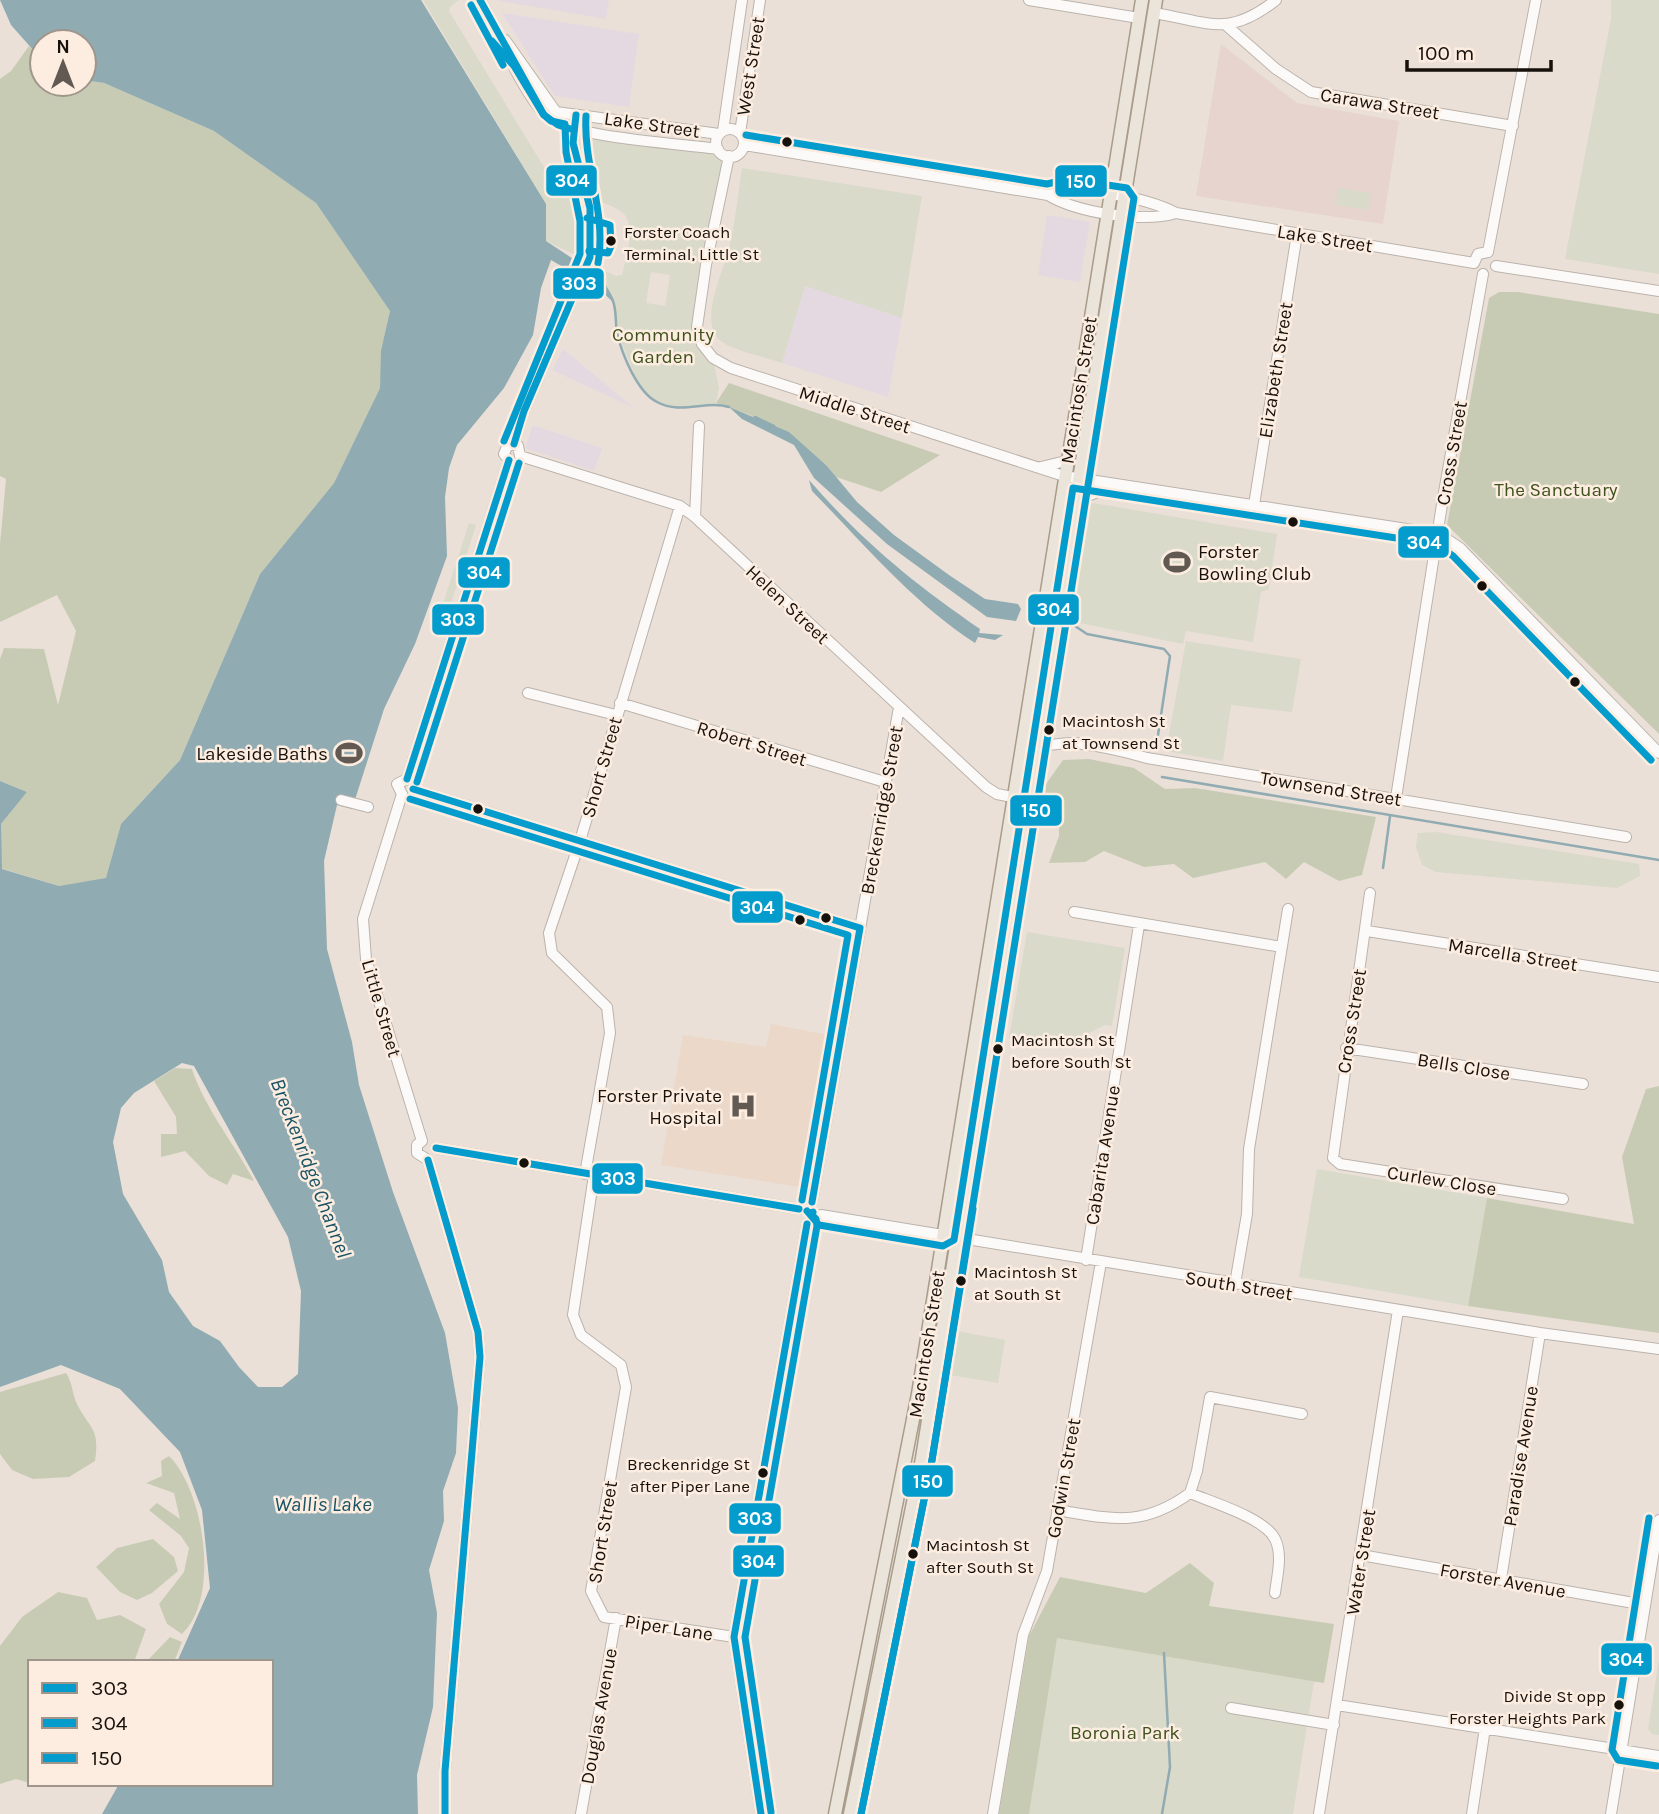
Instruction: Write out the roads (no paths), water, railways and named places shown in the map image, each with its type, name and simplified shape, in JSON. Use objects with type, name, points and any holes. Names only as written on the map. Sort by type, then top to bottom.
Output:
[{"type":"main road","name":"Macintosh Street","points":[[835,1814],[897,1516],[944,1236],[1108,196],[1139,18],[1145,3]]},
{"type":"main road","name":"Macintosh Street","points":[[850,1814],[922,1460],[958,1239],[1122,214],[1145,3]]},
{"type":"street","points":[[480,0],[544,115],[558,125],[573,130]]},
{"type":"street","name":"West Street","points":[[721,132],[742,0]]},
{"type":"street","name":"West Street","points":[[740,133],[760,0]]},
{"type":"street","points":[[1029,0],[1139,18]]},
{"type":"street","points":[[1145,3],[1227,26],[1252,19],[1276,0]]},
{"type":"street","points":[[1488,252],[1536,0]]},
{"type":"street","name":"Carawa Street","points":[[1227,26],[1276,69],[1311,92],[1513,126]]},
{"type":"street","name":"Lake Street","points":[[500,34],[523,60],[551,107],[576,115],[721,132]]},
{"type":"street","points":[[514,444],[588,261],[590,208],[573,143],[576,115]]},
{"type":"street","points":[[732,129],[740,133],[744,145],[737,155],[729,156],[718,149],[721,132],[732,129]]},
{"type":"street","name":"Lake Street","points":[[573,130],[718,149]]},
{"type":"street","name":"Lake Street","points":[[744,145],[1048,195],[1065,205],[1122,214],[1156,219],[1176,213]]},
{"type":"street","name":"Middle Street","points":[[729,156],[706,265],[697,327],[702,344],[713,358],[731,368],[1064,476],[1438,534]]},
{"type":"street","name":"Lake Street","points":[[1048,195],[1066,189],[1158,203],[1176,213],[1474,263]]},
{"type":"street","name":"Elizabeth Street","points":[[1254,505],[1297,234]]},
{"type":"street","points":[[1488,252],[1496,259],[1496,266],[1489,274],[1483,274],[1476,270],[1474,263],[1478,254],[1488,252]]},
{"type":"street","points":[[1496,266],[1659,291]]},
{"type":"street","name":"Cross Street","points":[[1396,798],[1483,274]]},
{"type":"street","points":[[695,517],[699,426]]},
{"type":"street","points":[[514,444],[520,448],[520,456],[509,460],[503,451],[506,446],[514,444]]},
{"type":"street","name":"Helen Street","points":[[520,456],[680,506],[991,791],[1028,800]]},
{"type":"street","points":[[412,789],[412,783],[407,779],[509,460]]},
{"type":"street","points":[[1034,468],[1066,461]]},
{"type":"street","points":[[1076,501],[1115,485]]},
{"type":"street","name":"Short Street","points":[[604,1616],[591,1591],[626,1387],[621,1365],[581,1335],[573,1315],[589,1175],[610,1033],[607,1007],[552,953],[549,933],[580,841],[680,506]]},
{"type":"street","points":[[1438,534],[1460,548],[1659,752]]},
{"type":"street","points":[[528,693],[616,715]]},
{"type":"street","name":"Robert Street","points":[[620,703],[885,782]]},
{"type":"street","name":"Breckenridge Street","points":[[812,1202],[899,707]]},
{"type":"street","name":"Townsend Street","points":[[1037,744],[1054,747],[1071,743],[1626,837]]},
{"type":"street","name":"Little Street","points":[[407,779],[397,784],[402,794],[363,919],[366,959],[422,1140]]},
{"type":"street","points":[[402,794],[412,789],[860,928]]},
{"type":"street","points":[[341,800],[368,807]]},
{"type":"street","name":"Cross Street","points":[[1332,1149],[1346,1048],[1367,931],[1370,893]]},
{"type":"street","points":[[1235,1284],[1247,1214],[1249,1149],[1288,909]]},
{"type":"street","points":[[1074,912],[1282,947]]},
{"type":"street","name":"Cabarita Avenue","points":[[1086,1260],[1139,925]]},
{"type":"street","name":"Marcella Street","points":[[1367,931],[1659,977]]},
{"type":"street","name":"Bells Close","points":[[1346,1048],[1583,1084]]},
{"type":"street","points":[[428,1160],[435,1155],[436,1148],[431,1141],[422,1140],[417,1145],[417,1153],[428,1160],[478,1332],[480,1357],[444,1771],[445,1814]]},
{"type":"street","points":[[436,1148],[799,1209]]},
{"type":"street","name":"Curlew Close","points":[[1332,1149],[1333,1158],[1340,1164],[1563,1199]]},
{"type":"street","points":[[812,1202],[818,1206],[821,1215],[816,1222],[807,1224],[799,1219],[799,1209],[804,1203],[812,1202]]},
{"type":"street","name":"South Street","points":[[821,1215],[1540,1333],[1659,1349]]},
{"type":"street","points":[[761,1814],[734,1637],[807,1224]]},
{"type":"street","name":"Godwin Street","points":[[993,1814],[1023,1634],[1047,1571],[1101,1262]]},
{"type":"street","name":"Water Street","points":[[1319,1814],[1398,1310]]},
{"type":"street","name":"Paradise Avenue","points":[[1501,1579],[1540,1333]]},
{"type":"street","points":[[1057,1510],[1121,1521],[1148,1517],[1190,1493],[1197,1471],[1210,1398],[1302,1414]]},
{"type":"street","points":[[1190,1493],[1256,1521],[1275,1538],[1279,1562],[1275,1593]]},
{"type":"street","points":[[1611,1814],[1659,1520]]},
{"type":"street","name":"Forster Avenue","points":[[1361,1555],[1646,1605]]},
{"type":"street","name":"Piper Lane","points":[[604,1616],[734,1637]]},
{"type":"street","name":"Douglas Avenue","points":[[581,1814],[616,1618]]},
{"type":"street","points":[[1337,1705],[1659,1756]]},
{"type":"street","points":[[1231,1708],[1334,1725]]},
{"type":"street","points":[[1472,1814],[1485,1728]]},
{"type":"water","name":"Wallis Lake","points":[[0,0],[421,0],[546,204],[546,241],[599,276],[613,302],[596,286],[551,260],[541,288],[533,335],[504,388],[457,445],[449,468],[445,497],[447,556],[415,644],[384,709],[352,809],[337,805],[324,861],[327,949],[352,1042],[359,1085],[393,1192],[445,1333],[458,1408],[456,1453],[443,1491],[444,1521],[429,1570],[437,1613],[433,1707],[417,1775],[418,1814],[102,1814],[118,1786],[273,1786],[273,1660],[178,1660],[210,1588],[202,1510],[180,1452],[120,1389],[61,1365],[0,1387],[0,781],[27,792],[1,824],[2,869],[59,886],[106,878],[121,824],[180,760],[260,574],[334,483],[380,388],[381,351],[390,311],[316,203],[214,131],[98,82],[98,28],[28,28],[28,44],[11,25]],"holes":[[[182,1063],[194,1066],[288,1237],[301,1291],[298,1374],[282,1387],[258,1387],[220,1341],[193,1326],[169,1292],[162,1260],[123,1194],[113,1142],[121,1108],[134,1093]]]},
{"type":"water","points":[[729,407],[789,432],[827,466],[857,502],[894,535],[985,599],[1018,604],[1021,609],[1016,621],[987,617],[887,544],[814,478],[794,445],[742,419]]},
{"type":"water","points":[[809,480],[869,542],[932,595],[980,629],[979,633],[1003,635],[995,640],[978,637],[975,643],[952,627],[909,591],[870,552],[812,491]]},
{"type":"waterway","points":[[600,278],[613,301],[617,333],[623,351],[643,390],[666,406],[729,407]]},
{"type":"waterway","points":[[755,417],[774,426]]},
{"type":"waterway","points":[[1072,624],[1087,634],[1164,649],[1170,656],[1156,748]]},
{"type":"waterway","points":[[1162,777],[1659,860]]},
{"type":"waterway","points":[[1383,868],[1390,816]]},
{"type":"waterway","points":[[1162,1814],[1170,1767],[1164,1653]]},
{"type":"place","name":"Forster Coach Terminal, Little St","points":[[611,241]]},
{"type":"place","name":"Forster Bowling Club","points":[[1177,562]]},
{"type":"place","name":"Macintosh St at Townsend St","points":[[1049,730]]},
{"type":"place","name":"Lakeside Baths","points":[[349,753]]},
{"type":"place","name":"Macintosh St before South St","points":[[998,1049]]},
{"type":"place","name":"Forster Private Hospital","points":[[743,1106]]},
{"type":"place","name":"Macintosh St at South St","points":[[961,1281]]},
{"type":"place","name":"Breckenridge St after Piper Lane","points":[[763,1473]]},
{"type":"place","name":"Macintosh St after South St","points":[[913,1554]]},
{"type":"place","name":"Divide St opp Forster Heights Park","points":[[1619,1705]]},
{"type":"park label","name":"Community Garden","points":[[663,345]]},
{"type":"park label","name":"The Sanctuary","points":[[1556,489]]},
{"type":"park label","name":"Boronia Park","points":[[1125,1732]]},
{"type":"water label","name":"Breckenridge Channel","points":[[311,1168]]}]
